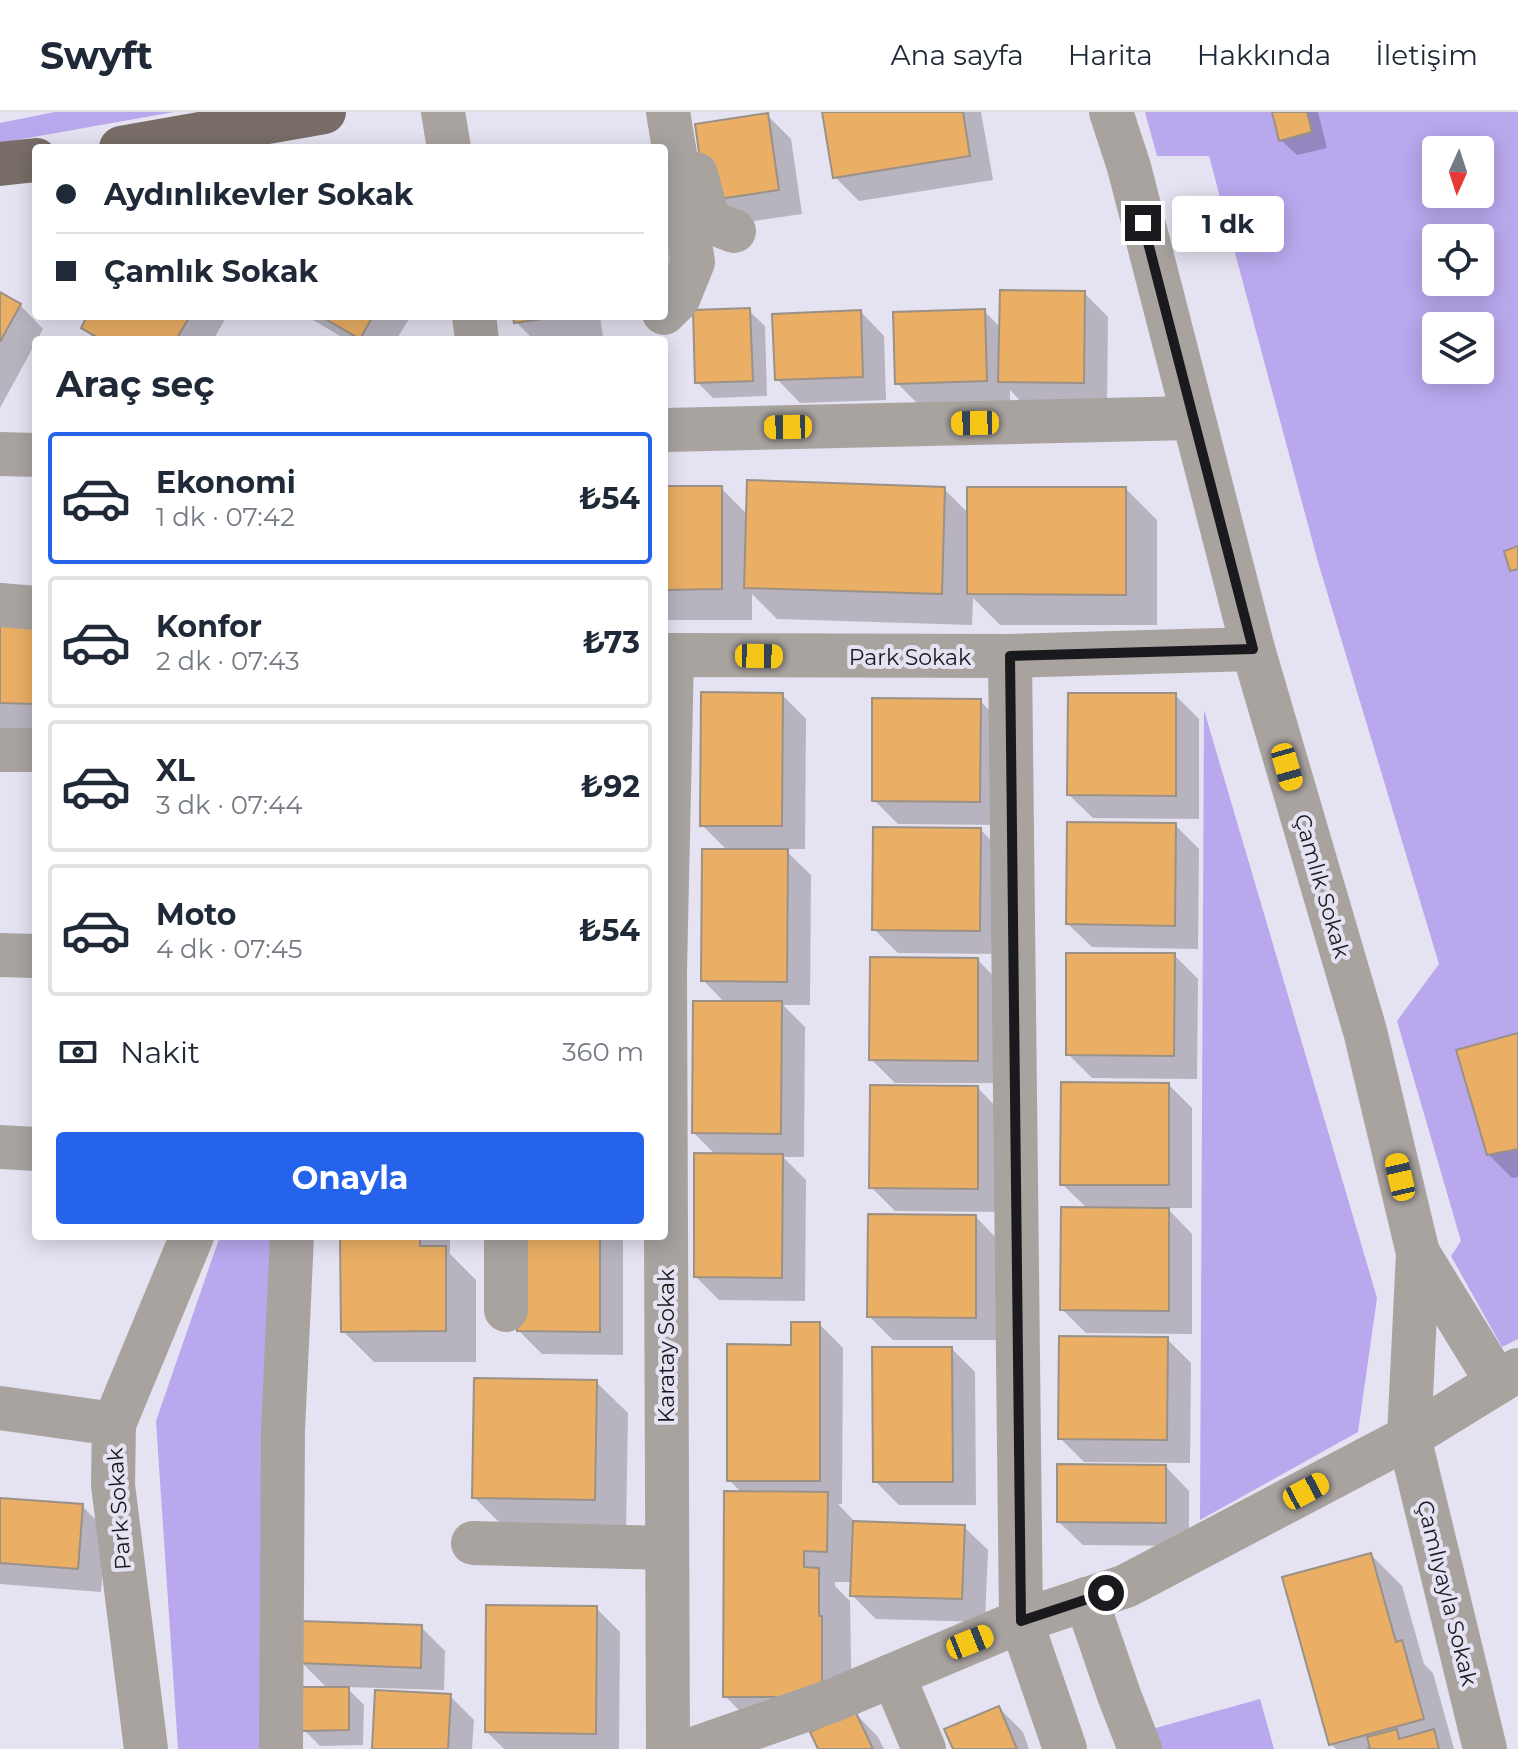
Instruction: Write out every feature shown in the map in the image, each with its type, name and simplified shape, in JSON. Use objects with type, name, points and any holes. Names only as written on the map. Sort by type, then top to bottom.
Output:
[{"type":"main road","points":[[144,144],[324,112]]},
{"type":"main road","points":[[0,164],[32,160]]},
{"type":"street","points":[[443,112],[448,144]]},
{"type":"street","points":[[668,112],[693,262],[678,299],[668,308]]},
{"type":"street","points":[[687,112],[697,183],[708,221],[734,231]]},
{"type":"street","name":"Çamlık Sokak","points":[[1111,112],[1129,167],[1253,649],[1365,1031],[1418,1253],[1409,1437]]},
{"type":"street","points":[[644,336],[656,320]]},
{"type":"street","points":[[668,430],[1192,418]]},
{"type":"street","points":[[0,454],[32,455]]},
{"type":"street","points":[[0,605],[32,608]]},
{"type":"street","name":"Park Sokak","points":[[668,655],[1010,656],[1253,649]]},
{"type":"street","points":[[1010,656],[1021,1621],[1065,1749]]},
{"type":"street","points":[[0,750],[32,750]]},
{"type":"street","points":[[0,955],[32,956]]},
{"type":"street","points":[[0,1147],[32,1149]]},
{"type":"street","name":"Park Sokak","points":[[146,1749],[113,1485],[114,1424],[190,1240]]},
{"type":"street","points":[[281,1749],[283,1430],[292,1240]]},
{"type":"street","points":[[506,1240],[506,1310]]},
{"type":"street","name":"Karatay Sokak","points":[[665,1240],[668,1749]]},
{"type":"street","points":[[693,1749],[834,1700],[1021,1621],[1126,1586],[1409,1437],[1508,1376],[1418,1253]]},
{"type":"street","points":[[0,1408],[114,1424]]},
{"type":"street","name":"Çamlıyayla Sokak","points":[[1409,1437],[1485,1749]]},
{"type":"street","points":[[473,1543],[667,1548]]},
{"type":"street","points":[[1086,1599],[1140,1749]]},
{"type":"street","points":[[893,1675],[924,1749]]},
{"type":"shaded area","points":[[55,112],[174,112],[0,143],[0,123]]},
{"type":"shaded area","points":[[1145,112],[1518,112],[1518,1339],[1502,1347],[1451,1256],[1461,1241],[1397,1021],[1439,964],[1318,562],[1209,156],[1157,156]]},
{"type":"shaded area","points":[[1204,710],[1377,1298],[1358,1432],[1200,1520]]},
{"type":"shaded area","points":[[219,1240],[271,1240],[261,1749],[178,1749],[156,1421]]},
{"type":"shaded area","points":[[1260,1699],[1274,1749],[1157,1749],[1152,1729]]},
{"type":"building","points":[[822,112],[963,112],[970,156],[833,178]]},
{"type":"building","points":[[1272,112],[1307,112],[1312,132],[1279,141]]},
{"type":"building","points":[[768,113],[779,190],[706,201],[695,124]]},
{"type":"building","points":[[1000,290],[1085,291],[1084,383],[998,382]]},
{"type":"building","points":[[0,292],[21,304],[0,342]]},
{"type":"building","points":[[750,308],[753,381],[695,383],[693,310]]},
{"type":"building","points":[[985,309],[987,381],[895,384],[893,312]]},
{"type":"building","points":[[861,310],[863,377],[775,380],[772,314]]},
{"type":"building","points":[[85,320],[188,320],[178,336],[95,336],[81,328]]},
{"type":"building","points":[[327,320],[371,320],[362,336],[355,336]]},
{"type":"building","points":[[747,480],[945,487],[942,594],[744,588]]},
{"type":"building","points":[[668,486],[722,486],[722,589],[668,590]]},
{"type":"building","points":[[967,487],[1126,487],[1126,595],[967,594]]},
{"type":"building","points":[[1518,546],[1518,569],[1510,571],[1504,551]]},
{"type":"building","points":[[0,613],[32,621],[32,704],[0,703]]},
{"type":"building","points":[[701,692],[783,693],[782,826],[700,826]]},
{"type":"building","points":[[1068,693],[1176,693],[1176,796],[1067,795]]},
{"type":"building","points":[[872,698],[981,699],[980,802],[872,801]]},
{"type":"building","points":[[1067,822],[1176,823],[1175,926],[1066,924]]},
{"type":"building","points":[[873,827],[981,828],[980,931],[872,930]]},
{"type":"building","points":[[702,849],[788,849],[787,982],[701,981]]},
{"type":"building","points":[[1066,953],[1175,953],[1174,1056],[1066,1055]]},
{"type":"building","points":[[870,957],[978,958],[978,1061],[869,1060]]},
{"type":"building","points":[[693,1001],[782,1001],[781,1134],[692,1133]]},
{"type":"building","points":[[1518,1033],[1518,1149],[1487,1155],[1456,1050]]},
{"type":"building","points":[[1061,1082],[1169,1083],[1169,1185],[1060,1185]]},
{"type":"building","points":[[870,1085],[978,1086],[978,1189],[869,1188]]},
{"type":"building","points":[[694,1153],[783,1154],[782,1278],[694,1277]]},
{"type":"building","points":[[1061,1207],[1169,1208],[1169,1311],[1060,1310]]},
{"type":"building","points":[[868,1214],[976,1215],[976,1318],[867,1317]]},
{"type":"building","points":[[340,1240],[420,1240],[420,1246],[446,1246],[446,1331],[341,1332]]},
{"type":"building","points":[[517,1240],[600,1240],[600,1332],[517,1331]]},
{"type":"building","points":[[791,1322],[820,1322],[820,1481],[727,1481],[727,1344],[791,1345]]},
{"type":"building","points":[[1059,1336],[1168,1337],[1167,1440],[1058,1439]]},
{"type":"building","points":[[872,1347],[952,1347],[953,1482],[873,1482]]},
{"type":"building","points":[[474,1378],[597,1380],[595,1500],[472,1498]]},
{"type":"building","points":[[1057,1464],[1166,1465],[1166,1523],[1057,1522]]},
{"type":"building","points":[[724,1491],[828,1492],[827,1552],[804,1551],[804,1567],[819,1568],[822,1697],[723,1697]]},
{"type":"building","points":[[0,1498],[83,1504],[78,1569],[0,1563]]},
{"type":"building","points":[[853,1521],[965,1525],[962,1599],[850,1596]]},
{"type":"building","points":[[1371,1553],[1396,1642],[1402,1640],[1424,1719],[1329,1745],[1282,1577]]},
{"type":"building","points":[[486,1605],[597,1606],[596,1734],[485,1732]]},
{"type":"building","points":[[300,1621],[422,1625],[421,1668],[299,1663]]},
{"type":"building","points":[[302,1687],[349,1687],[349,1730],[302,1731]]},
{"type":"building","points":[[375,1690],[451,1694],[448,1749],[372,1749]]},
{"type":"building","points":[[999,1706],[1017,1749],[953,1749],[944,1729]]},
{"type":"building","points":[[855,1711],[873,1749],[818,1749],[810,1732]]},
{"type":"building","points":[[1397,1729],[1399,1739],[1434,1729],[1439,1749],[1367,1749],[1370,1748],[1367,1737]]},
{"type":"route","points":[[1106,1593],[1021,1621],[1010,656],[1253,649],[1143,223]]}]
